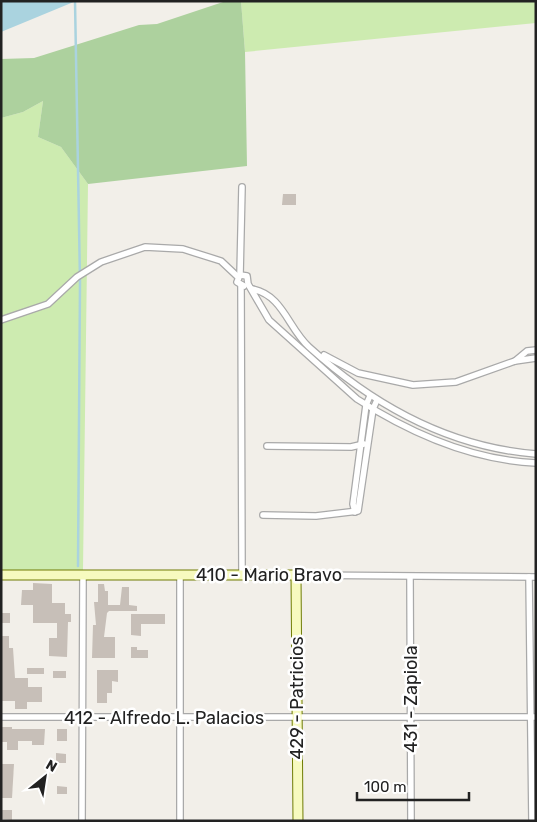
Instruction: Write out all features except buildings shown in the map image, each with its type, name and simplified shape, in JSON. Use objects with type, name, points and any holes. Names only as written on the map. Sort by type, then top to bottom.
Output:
[{"type":"street","points":[[242,187],[238,282],[241,286],[242,575]]},
{"type":"street","points":[[1,320],[48,304],[79,276],[101,262],[144,248],[183,249],[221,261],[239,276],[248,276],[250,286],[269,320],[370,396],[414,420],[454,437],[498,450],[536,454]]},
{"type":"street","points":[[241,286],[250,286],[270,296],[278,303],[305,348],[366,405],[434,440],[465,451],[536,462]]},
{"type":"street","points":[[305,348],[375,379],[413,385],[456,382],[515,361],[536,358]]},
{"type":"street","points":[[515,361],[527,351],[536,350]]},
{"type":"street","points":[[263,515],[316,516],[355,512],[359,506],[366,405],[370,396]]},
{"type":"street","points":[[364,444],[377,400]]},
{"type":"street","points":[[267,446],[351,446],[364,444]]},
{"type":"street","name":"410 - Mario Bravo","points":[[1,575],[533,577]]},
{"type":"street","points":[[82,821],[83,575]]},
{"type":"street","points":[[180,575],[180,821]]},
{"type":"street","name":"429 - Patricios","points":[[296,575],[298,821]]},
{"type":"street","name":"431 - Zapiola","points":[[410,577],[411,821]]},
{"type":"street","points":[[532,821],[533,577]]},
{"type":"street","name":"412 - Alfredo L. Palacios","points":[[1,717],[411,719],[533,717]]},
{"type":"green space","points":[[226,1],[241,1],[245,52],[247,166],[88,184],[61,147],[38,137],[43,101],[23,112],[1,118],[1,59],[34,58],[139,25],[157,24]]},
{"type":"green space","points":[[241,1],[536,1],[536,23],[245,52]]},
{"type":"green space","points":[[43,101],[38,137],[61,147],[88,184],[83,570],[1,570],[1,118],[23,112]]},
{"type":"water","points":[[1,1],[76,1],[1,32]]},
{"type":"waterway","points":[[75,1],[80,281],[78,566]]}]
